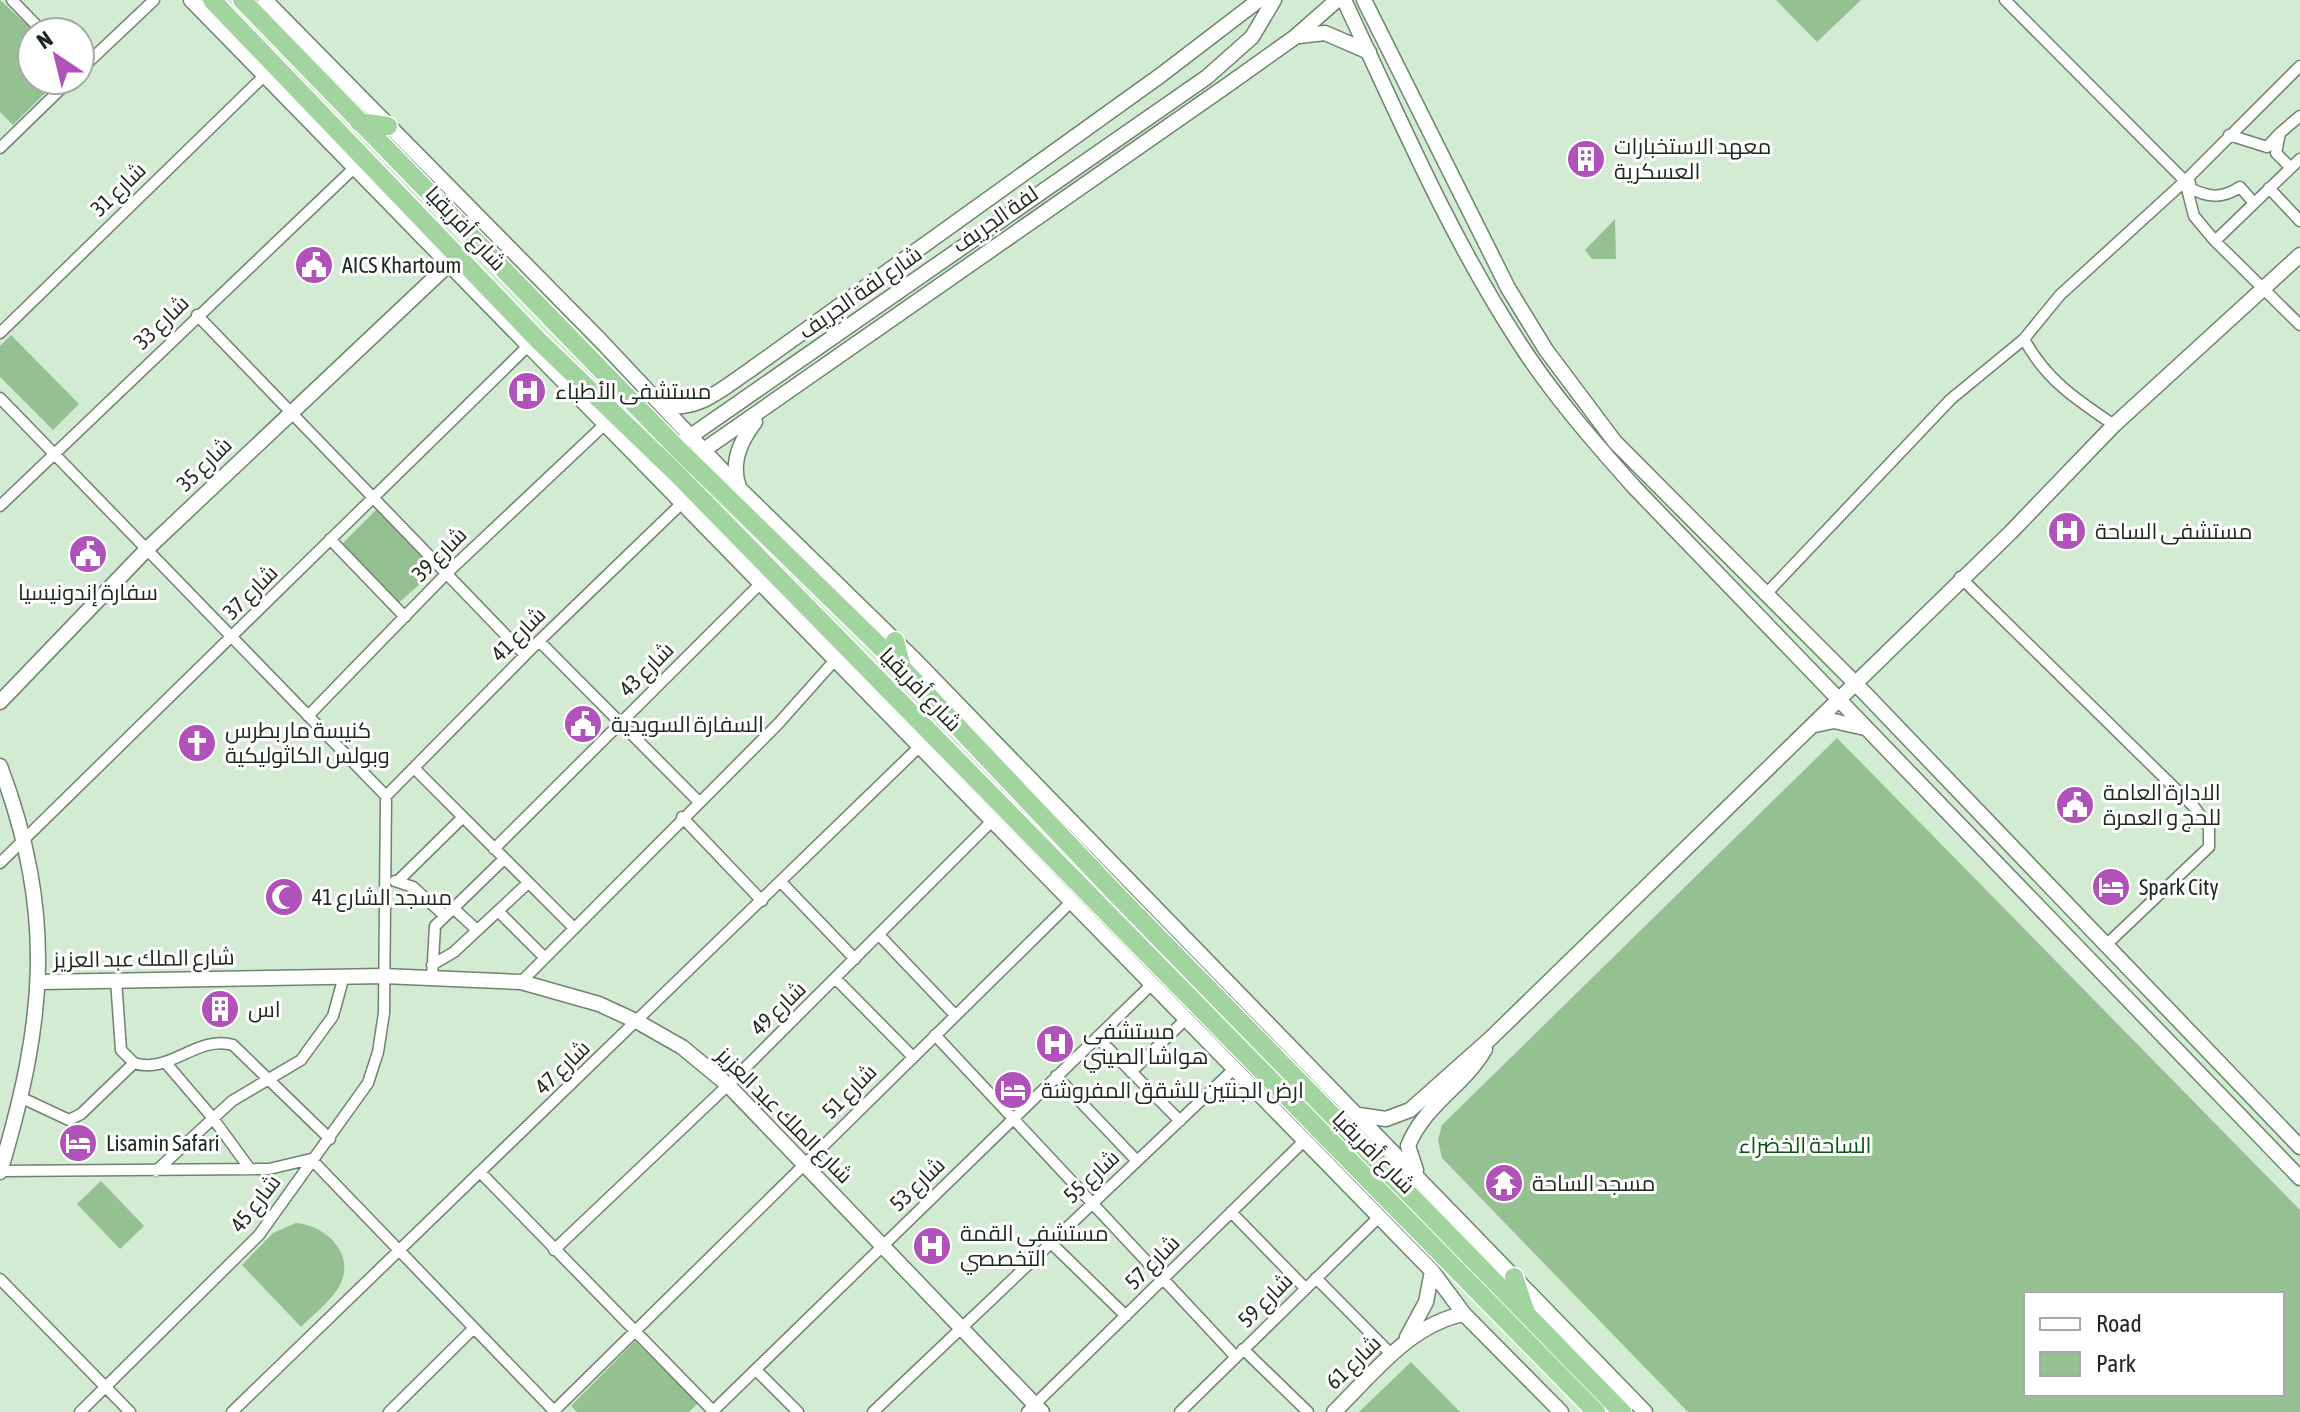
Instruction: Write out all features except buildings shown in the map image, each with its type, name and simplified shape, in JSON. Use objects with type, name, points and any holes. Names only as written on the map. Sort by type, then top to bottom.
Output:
[{"type":"highway","name":"شارع أفريقيا","points":[[212,0],[538,340],[661,460],[690,461],[902,668],[1188,968],[1622,1412]]},
{"type":"highway","name":"شارع أفريقيا","points":[[242,0],[359,122],[683,442],[690,461],[883,683],[1596,1412]]},
{"type":"highway","points":[[278,91],[311,101]]},
{"type":"highway","points":[[359,122],[388,126]]},
{"type":"highway","points":[[895,641],[902,668]]},
{"type":"highway","points":[[856,681],[883,683]]},
{"type":"highway","points":[[1040,845],[1055,829]]},
{"type":"highway","points":[[1188,968],[1208,963]]},
{"type":"highway","points":[[1514,1277],[1527,1317]]},
{"type":"street","points":[[12,0],[28,16]]},
{"type":"street","points":[[96,55],[154,0]]},
{"type":"street","name":"شارع أفريقيا","points":[[191,0],[603,426],[1432,1271],[1464,1314],[1561,1412]]},
{"type":"street","name":"شارع أفريقيا","points":[[265,0],[662,405],[683,442]]},
{"type":"street","points":[[662,405],[681,409],[696,404],[762,362],[1259,0]]},
{"type":"street","name":"شارع لفة الجريف","points":[[683,442],[1207,77],[1252,37],[1274,0]]},
{"type":"street","name":"لفة الجريف","points":[[690,461],[1295,37],[1337,0]]},
{"type":"street","points":[[1344,0],[1453,225],[1516,339],[1568,411],[1635,488],[2300,1178]]},
{"type":"street","points":[[1364,0],[1469,215],[1532,329],[1591,411],[1648,477],[1855,683],[2300,1147]]},
{"type":"street","points":[[2005,0],[2185,181],[2194,216],[2300,325]]},
{"type":"street","points":[[1295,37],[1325,33],[1369,52]]},
{"type":"street","points":[[1766,594],[1951,399],[2024,339],[2060,295],[2185,181],[2300,66]]},
{"type":"street","name":"شارع 31","points":[[0,332],[265,75]]},
{"type":"street","points":[[0,148],[54,96]]},
{"type":"street","points":[[2229,135],[2267,147],[2300,116]]},
{"type":"street","points":[[2280,133],[2276,153],[2290,167]]},
{"type":"street","points":[[2215,241],[2300,159]]},
{"type":"street","points":[[2197,167],[2188,187],[2218,198],[2240,187],[2254,203]]},
{"type":"street","name":"شارع 33","points":[[0,506],[353,169]]},
{"type":"street","points":[[2269,188],[2300,221]]},
{"type":"street","points":[[1359,1115],[1386,1119],[1410,1110],[1491,1038],[1960,577],[2011,532],[2114,425],[2300,255]]},
{"type":"street","name":"شارع 35","points":[[0,702],[148,548],[447,266]]},
{"type":"street","points":[[197,315],[525,655]]},
{"type":"street","points":[[1516,339],[1532,329]]},
{"type":"street","points":[[2024,339],[2037,363],[2063,391],[2114,425]]},
{"type":"street","name":"شارع 37","points":[[0,863],[527,347]]},
{"type":"street","points":[[0,398],[386,796]]},
{"type":"street","points":[[741,490],[735,476],[737,455],[743,438],[765,410]]},
{"type":"street","name":"شارع 39","points":[[308,716],[446,574],[603,426]]},
{"type":"street","points":[[661,460],[683,442]]},
{"type":"street","name":"شارع أفريقيا","points":[[690,461],[741,490],[895,641],[1645,1412]]},
{"type":"street","points":[[1635,488],[1648,477]]},
{"type":"street","name":"شارع 41","points":[[386,796],[539,641],[681,504]]},
{"type":"street","points":[[330,539],[405,617]]},
{"type":"street","points":[[1960,577],[2143,754],[2195,808],[2209,828],[2209,847],[2196,863],[2106,945]]},
{"type":"street","name":"شارع 43","points":[[494,849],[759,585]]},
{"type":"street","points":[[539,641],[698,801]]},
{"type":"street","points":[[521,982],[778,724],[835,660]]},
{"type":"street","points":[[1811,726],[1834,721],[1868,729]]},
{"type":"street","name":"شارع 47","points":[[232,1412],[918,748]]},
{"type":"street","name":"شارع الملك عبد العزيز","points":[[0,766],[24,841],[35,902],[41,982],[22,1098],[0,1171]]},
{"type":"street","points":[[414,768],[573,927]]},
{"type":"street","name":"شارع 45","points":[[80,1412],[259,1235],[290,1195],[311,1159],[330,1139],[373,1069],[382,1036],[386,796]]},
{"type":"street","points":[[398,881],[463,817]]},
{"type":"street","points":[[682,817],[762,901]]},
{"type":"street","name":"شارع 49","points":[[554,1250],[728,1085],[991,822]]},
{"type":"street","points":[[432,971],[433,932],[449,912],[504,859]]},
{"type":"street","points":[[384,882],[398,881],[413,887],[477,930]]},
{"type":"street","points":[[781,882],[855,959]]},
{"type":"street","points":[[432,971],[528,883]]},
{"type":"street","name":"شارع 51","points":[[554,1412],[1072,901]]},
{"type":"street","points":[[499,912],[544,957]]},
{"type":"street","points":[[880,936],[955,1015]]},
{"type":"street","name":"شارع الملك عبد العزيز","points":[[41,982],[383,976],[432,971],[521,982],[599,1004],[682,1047],[728,1085],[961,1328],[1034,1410]]},
{"type":"street","points":[[156,1171],[212,1117],[269,1076],[305,1055],[333,1016],[344,976]]},
{"type":"street","points":[[836,979],[913,1057]]},
{"type":"street","points":[[116,980],[121,1050],[134,1063]]},
{"type":"street","name":"شارع 53","points":[[713,1412],[1151,985]]},
{"type":"street","points":[[1131,1072],[1185,1020]]},
{"type":"street","points":[[935,1035],[1163,1279],[1240,1353],[1308,1412]]},
{"type":"street","points":[[1097,1037],[1180,1121]]},
{"type":"street","points":[[1422,1181],[1410,1159],[1408,1146],[1413,1132],[1420,1119],[1478,1062],[1491,1038]]},
{"type":"street","points":[[22,1098],[69,1120],[81,1114],[134,1063],[165,1062],[213,1041],[223,1041],[233,1045],[269,1076],[330,1139]]},
{"type":"street","points":[[165,1062],[212,1117],[250,1169]]},
{"type":"street","name":"شارع 55","points":[[873,1412],[1234,1069]]},
{"type":"street","points":[[1056,1076],[1137,1161]]},
{"type":"street","name":"شارع 57","points":[[1034,1410],[1304,1141]]},
{"type":"street","points":[[0,1171],[250,1169],[292,1166],[311,1159],[554,1412]]},
{"type":"street","points":[[480,1172],[713,1412]]},
{"type":"street","points":[[1231,1212],[1305,1288]]},
{"type":"street","name":"شارع 59","points":[[1180,1412],[1379,1217]]},
{"type":"street","points":[[1050,1242],[1126,1316]]},
{"type":"street","points":[[1403,1344],[1426,1302],[1432,1271]]},
{"type":"street","points":[[1316,1278],[1392,1355]]},
{"type":"street","points":[[0,1279],[130,1412]]},
{"type":"street","points":[[1403,1344],[1427,1325],[1464,1314]]},
{"type":"street","points":[[389,1412],[474,1328]]},
{"type":"street","name":"شارع 61","points":[[1334,1412],[1403,1344]]},
{"type":"street","points":[[756,1370],[798,1412]]},
{"type":"green space","points":[[0,0],[18,16],[16,96],[42,96],[13,125],[0,112]]},
{"type":"green space","points":[[1776,0],[1861,0],[1817,42]]},
{"type":"green space","points":[[1615,219],[1616,259],[1592,259],[1585,250]]},
{"type":"green space","points":[[11,335],[79,404],[53,430],[0,377],[0,346]]},
{"type":"green space","points":[[377,509],[435,571],[396,605],[340,546]]},
{"type":"green space","name":"الساحة الخضراء","points":[[1837,738],[2300,1210],[2300,1412],[1688,1412],[1442,1158],[1438,1140],[1442,1125]]},
{"type":"green space","points":[[101,1181],[144,1226],[120,1249],[77,1204]]},
{"type":"green space","points":[[296,1223],[308,1225],[329,1237],[337,1245],[344,1266],[337,1290],[301,1327],[242,1265],[273,1233]]},
{"type":"green space","points":[[635,1341],[698,1403],[689,1412],[577,1412],[571,1406]]},
{"type":"green space","points":[[1411,1362],[1460,1412],[1359,1412]]},
{"type":"place","name":"معهد الاستخبارات العسكرية","points":[[1586,159]]},
{"type":"place","name":"AICS Khartoum","points":[[314,265]]},
{"type":"place","name":"مستشفی الأطباء","points":[[527,391]]},
{"type":"place","name":"مستشفى الساحة","points":[[2067,531]]},
{"type":"place","name":"سفارة إندونيسيا","points":[[88,554]]},
{"type":"place","name":"السفارة السويدية","points":[[583,724]]},
{"type":"place","name":"كنيسة مار بطرس وبولس الكاثوليكية","points":[[197,743]]},
{"type":"place","name":"الادارة العامة للحج و العمرة","points":[[2075,805]]},
{"type":"place","name":"Spark City","points":[[2111,887]]},
{"type":"place","name":"مسجد الشارع 41","points":[[284,897]]},
{"type":"place","name":"اس","points":[[220,1009]]},
{"type":"place","name":"مستشفى هواشا الصيني","points":[[1055,1044]]},
{"type":"place","name":"ارض الجنتين للشقق المفروشة","points":[[1013,1090]]},
{"type":"place","name":"Lisamin Safari","points":[[78,1143]]},
{"type":"place","name":"مسجد الساحة","points":[[1504,1183]]},
{"type":"place","name":"مستشفى القمة التخصصي","points":[[932,1246]]}]
